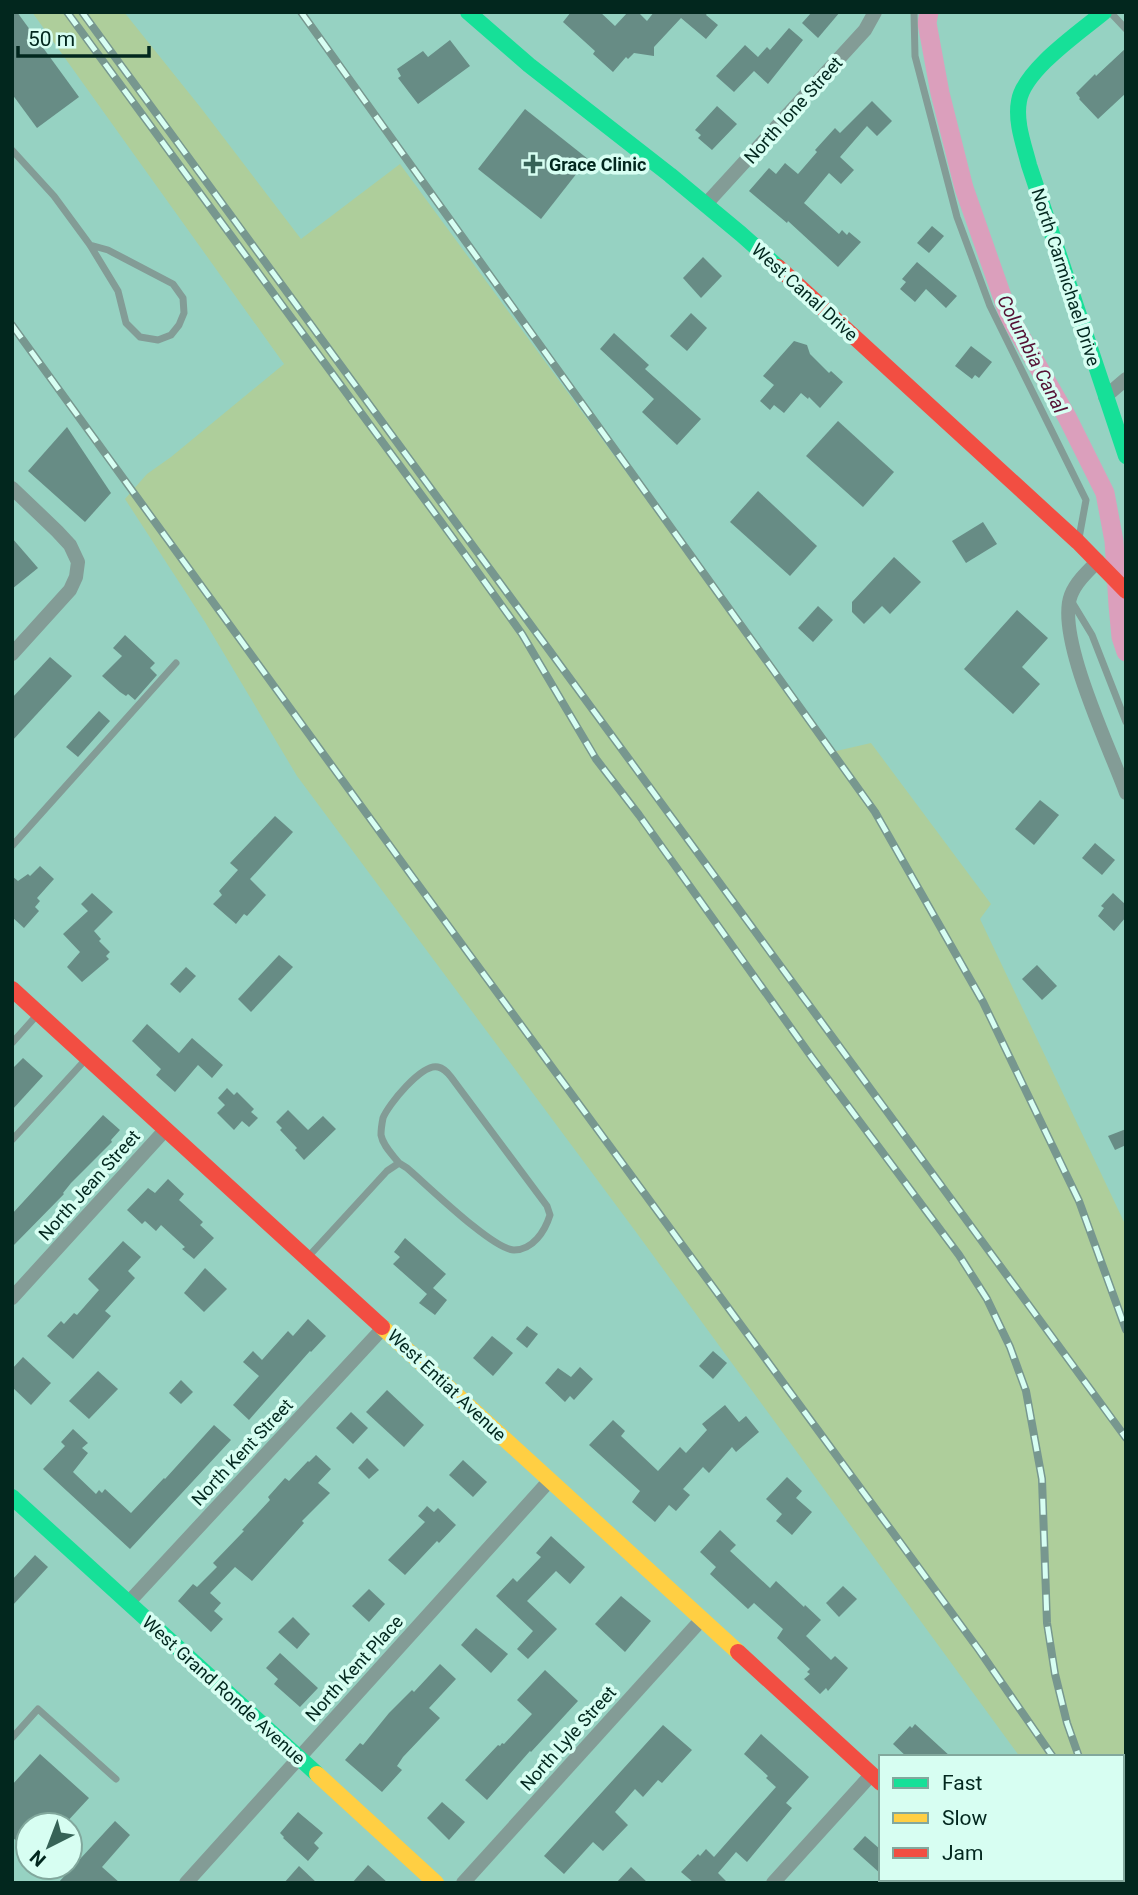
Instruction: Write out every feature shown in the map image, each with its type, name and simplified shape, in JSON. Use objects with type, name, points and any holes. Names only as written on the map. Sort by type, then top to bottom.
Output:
[{"type":"street","name":"West Canal Drive","points":[[468,12],[529,65],[706,204],[1078,542],[1126,591]]},
{"type":"street","name":"North Ione Street","points":[[706,204],[866,30],[875,12]]},
{"type":"street","name":"North Carmichael Drive","points":[[1104,12],[1039,68],[1028,81],[1020,96],[1018,117],[1024,147],[1126,456]]},
{"type":"street","points":[[1105,397],[1126,379]]},
{"type":"street","points":[[12,488],[70,545],[78,562],[76,577],[70,590],[12,654]]},
{"type":"street","points":[[1102,566],[1077,584],[1068,607],[1069,621],[1077,665],[1126,793]]},
{"type":"street","name":"West Entiat Avenue","points":[[12,989],[876,1779]]},
{"type":"street","name":"North Jean Street","points":[[12,1298],[166,1129]]},
{"type":"street","name":"North Kent Street","points":[[128,1603],[384,1327]]},
{"type":"street","name":"North Kent Place","points":[[186,1883],[550,1479]]},
{"type":"street","name":"West Grand Ronde Avenue","points":[[12,1497],[436,1883]]},
{"type":"street","name":"North Lyle Street","points":[[463,1883],[702,1619]]},
{"type":"street","points":[[773,1883],[876,1779]]},
{"type":"lane","points":[[914,12],[915,56],[957,217],[990,306],[1086,500],[1078,542]]},
{"type":"lane","points":[[1110,12],[1126,29]]},
{"type":"lane","points":[[12,150],[54,196],[90,245],[118,291],[126,323],[140,337],[158,340],[171,335],[184,313],[183,298],[173,284],[108,250],[90,245]]},
{"type":"lane","points":[[1070,598],[1092,635],[1126,722]]},
{"type":"lane","points":[[12,846],[176,663]]},
{"type":"lane","points":[[12,1043],[39,1013]]},
{"type":"lane","points":[[12,1140],[87,1058]]},
{"type":"lane","points":[[428,1067],[438,1067],[451,1077],[551,1215],[545,1230],[532,1244],[514,1250],[500,1247],[399,1163],[385,1146],[381,1133],[384,1116],[412,1079],[428,1067]]},
{"type":"lane","points":[[307,1257],[387,1171],[399,1163]]},
{"type":"lane","points":[[12,1738],[37,1709],[116,1779]]},
{"type":"green space","points":[[32,12],[124,12],[301,239],[400,164],[832,752],[871,743],[991,904],[980,919],[1126,1226],[1126,1883],[1109,1881],[1124,1881],[1124,1755],[1019,1755],[636,1232],[297,776],[205,622],[125,499],[147,474],[284,364]]},
{"type":"building","points":[[12,12],[17,12],[79,97],[37,128],[12,94]]},
{"type":"building","points":[[571,12],[600,12],[615,26],[628,12],[638,12],[647,21],[654,12],[708,12],[706,15],[718,25],[706,39],[681,18],[654,47],[654,56],[634,53],[628,59],[626,57],[613,72],[593,54],[595,51],[563,22]]},
{"type":"building","points":[[812,12],[840,12],[818,38],[802,23]]},
{"type":"building","points":[[789,28],[803,40],[768,84],[754,71],[734,92],[716,76],[745,45],[758,57],[767,47],[770,50]]},
{"type":"building","points":[[450,40],[470,66],[418,104],[398,78],[401,76],[397,69],[423,51],[428,57]]},
{"type":"building","points":[[1126,48],[1126,93],[1098,119],[1076,93]]},
{"type":"building","points":[[872,101],[892,121],[877,136],[867,126],[840,157],[854,170],[841,184],[829,173],[804,203],[839,234],[842,230],[847,235],[849,232],[861,242],[838,267],[788,221],[787,223],[749,191],[769,168],[776,174],[785,163],[798,174],[835,128],[840,133]]},
{"type":"building","points":[[717,106],[737,124],[712,150],[698,138],[701,135],[695,130]]},
{"type":"building","name":"Grace Clinic","points":[[525,109],[588,159],[541,219],[478,169]]},
{"type":"building","points":[[932,226],[944,236],[929,253],[917,243]]},
{"type":"building","points":[[703,257],[722,276],[701,298],[683,278]]},
{"type":"building","points":[[917,262],[957,296],[946,308],[926,289],[915,302],[900,289],[906,282],[902,279]]},
{"type":"building","points":[[691,313],[707,328],[687,351],[670,336]]},
{"type":"building","points":[[614,333],[649,365],[645,369],[701,419],[677,445],[642,412],[654,399],[600,349]]},
{"type":"building","points":[[794,341],[807,345],[810,354],[829,373],[831,371],[843,382],[820,408],[801,393],[784,413],[774,405],[770,410],[760,401],[774,385],[763,376]]},
{"type":"building","points":[[971,346],[992,362],[979,378],[975,375],[972,379],[955,366]]},
{"type":"building","points":[[838,421],[894,472],[863,507],[806,456]]},
{"type":"building","points":[[67,427],[111,493],[85,522],[28,471]]},
{"type":"building","points":[[758,491],[817,546],[790,576],[730,522]]},
{"type":"building","points":[[983,522],[997,544],[966,563],[952,541]]},
{"type":"building","points":[[12,538],[38,568],[12,589]]},
{"type":"building","points":[[894,557],[921,582],[890,614],[882,606],[864,624],[852,612],[852,602]]},
{"type":"building","points":[[818,606],[833,620],[813,642],[798,628]]},
{"type":"building","points":[[1017,610],[1048,638],[1022,667],[1040,684],[1013,714],[964,669]]},
{"type":"building","points":[[125,635],[155,663],[150,668],[157,675],[135,700],[120,692],[102,676],[122,656],[113,648]]},
{"type":"building","points":[[50,657],[72,676],[12,741],[12,698]]},
{"type":"building","points":[[99,711],[110,721],[78,757],[66,747]]},
{"type":"building","points":[[1040,800],[1059,815],[1034,845],[1015,829]]},
{"type":"building","points":[[275,816],[293,832],[250,879],[266,895],[236,924],[213,904],[222,895],[219,891],[238,870],[230,863]]},
{"type":"building","points":[[1095,843],[1115,860],[1102,875],[1082,858]]},
{"type":"building","points":[[40,866],[54,879],[37,898],[40,901],[35,907],[39,911],[24,928],[12,917],[12,876],[18,881],[28,874],[30,876]]},
{"type":"building","points":[[92,893],[113,912],[94,931],[110,952],[106,956],[109,959],[82,982],[67,967],[80,952],[63,934],[88,911],[81,904]]},
{"type":"building","points":[[1113,893],[1126,905],[1126,917],[1114,931],[1098,916],[1104,908],[1101,906]]},
{"type":"building","points":[[279,955],[293,967],[251,1012],[238,999]]},
{"type":"building","points":[[1037,965],[1057,986],[1042,1000],[1022,979]]},
{"type":"building","points":[[186,967],[196,976],[180,993],[170,984]]},
{"type":"building","points":[[147,1024],[179,1053],[192,1038],[223,1065],[212,1078],[198,1065],[175,1092],[156,1075],[161,1069],[132,1041]]},
{"type":"building","points":[[23,1058],[43,1076],[12,1110],[12,1069]]},
{"type":"building","points":[[227,1088],[234,1095],[237,1092],[254,1109],[251,1112],[258,1118],[249,1127],[242,1121],[234,1130],[217,1113],[225,1105],[218,1098]]},
{"type":"building","points":[[288,1110],[308,1130],[323,1116],[336,1129],[304,1160],[276,1122]]},
{"type":"building","points":[[103,1115],[120,1130],[112,1142],[12,1247],[12,1214]]},
{"type":"building","points":[[1126,1129],[1126,1145],[1115,1150],[1108,1136]]},
{"type":"building","points":[[168,1179],[184,1194],[179,1200],[203,1222],[200,1225],[214,1238],[194,1259],[161,1225],[156,1231],[145,1221],[142,1224],[127,1210],[148,1188],[155,1193]]},
{"type":"building","points":[[405,1238],[446,1274],[433,1288],[447,1300],[435,1315],[419,1303],[427,1294],[393,1264],[400,1257],[394,1252]]},
{"type":"building","points":[[123,1241],[141,1257],[128,1271],[135,1278],[105,1311],[111,1316],[73,1359],[47,1336],[61,1321],[64,1324],[74,1313],[77,1315],[99,1290],[88,1279]]},
{"type":"building","points":[[205,1268],[227,1289],[204,1312],[184,1293]]},
{"type":"building","points":[[308,1319],[326,1336],[249,1420],[233,1405],[259,1376],[243,1362],[253,1351],[262,1360],[288,1331],[293,1336]]},
{"type":"building","points":[[527,1326],[538,1334],[527,1348],[516,1339]]},
{"type":"building","points":[[492,1336],[513,1353],[493,1376],[473,1358]]},
{"type":"building","points":[[713,1351],[727,1363],[713,1379],[699,1366]]},
{"type":"building","points":[[23,1357],[51,1383],[31,1405],[12,1387],[12,1369]]},
{"type":"building","points":[[580,1367],[593,1379],[574,1400],[570,1396],[565,1402],[545,1383],[558,1368],[571,1377]]},
{"type":"building","points":[[98,1371],[118,1389],[89,1419],[69,1401]]},
{"type":"building","points":[[181,1380],[193,1392],[181,1404],[169,1393]]},
{"type":"building","points":[[387,1390],[424,1425],[404,1447],[366,1412]]},
{"type":"building","points":[[725,1405],[739,1422],[746,1416],[759,1432],[736,1452],[732,1447],[709,1473],[703,1467],[683,1489],[690,1495],[676,1511],[669,1505],[655,1522],[632,1502],[640,1491],[589,1445],[613,1420],[625,1431],[621,1436],[658,1471],[680,1447],[686,1453],[707,1430],[702,1424]]},
{"type":"building","points":[[351,1412],[368,1428],[353,1444],[336,1428]]},
{"type":"building","points":[[214,1425],[231,1440],[130,1549],[43,1469],[65,1446],[61,1442],[73,1429],[88,1443],[82,1448],[88,1453],[73,1472],[96,1494],[105,1489],[131,1513]]},
{"type":"building","points":[[316,1455],[331,1469],[318,1483],[330,1493],[302,1521],[304,1523],[252,1581],[235,1567],[210,1593],[221,1603],[214,1611],[223,1619],[211,1632],[178,1601],[193,1584],[197,1587],[217,1567],[213,1563],[244,1531],[242,1530],[270,1500],[268,1497],[285,1478],[289,1481]]},
{"type":"building","points":[[367,1458],[379,1470],[369,1479],[358,1468]]},
{"type":"building","points":[[463,1460],[487,1482],[473,1497],[449,1475]]},
{"type":"building","points":[[787,1477],[802,1491],[796,1498],[812,1512],[792,1535],[776,1521],[782,1514],[766,1499]]},
{"type":"building","points":[[427,1506],[434,1512],[438,1508],[456,1525],[405,1575],[388,1560],[425,1522],[418,1516]]},
{"type":"building","points":[[720,1530],[736,1545],[730,1551],[770,1588],[776,1581],[821,1620],[806,1636],[831,1660],[835,1656],[848,1668],[828,1691],[826,1688],[820,1694],[804,1679],[810,1674],[807,1672],[810,1669],[777,1638],[783,1629],[754,1603],[748,1609],[710,1574],[716,1567],[700,1552]]},
{"type":"building","points":[[551,1536],[585,1567],[570,1584],[556,1571],[527,1601],[557,1629],[528,1659],[517,1649],[533,1631],[496,1596],[513,1578],[517,1582],[541,1557],[536,1553]]},
{"type":"building","points":[[35,1555],[48,1567],[12,1606],[12,1580]]},
{"type":"building","points":[[843,1586],[857,1599],[839,1617],[826,1603]]},
{"type":"building","points":[[369,1589],[385,1604],[369,1622],[352,1606]]},
{"type":"building","points":[[621,1596],[651,1621],[625,1652],[595,1624]]},
{"type":"building","points":[[293,1617],[310,1634],[297,1649],[278,1632]]},
{"type":"building","points":[[476,1628],[508,1654],[491,1673],[461,1645]]},
{"type":"building","points":[[280,1653],[318,1688],[300,1707],[274,1684],[278,1679],[266,1668]]},
{"type":"building","points":[[440,1664],[456,1679],[429,1708],[440,1718],[403,1757],[397,1766],[402,1770],[382,1792],[345,1760],[360,1743],[363,1745],[389,1713],[412,1690],[414,1692]]},
{"type":"building","points":[[545,1670],[578,1701],[487,1800],[465,1780],[532,1714],[517,1700]]},
{"type":"building","points":[[915,1724],[949,1755],[905,1755],[893,1744],[910,1726],[912,1728]]},
{"type":"building","points":[[663,1725],[692,1750],[662,1783],[658,1780],[643,1797],[635,1789],[615,1812],[628,1825],[603,1851],[593,1842],[564,1874],[544,1856]]},
{"type":"building","points":[[761,1734],[809,1777],[786,1803],[792,1808],[747,1862],[736,1852],[718,1873],[728,1883],[694,1883],[681,1872],[706,1849],[714,1857],[776,1787],[744,1754]]},
{"type":"building","points":[[40,1754],[89,1798],[77,1811],[14,1811],[14,1839],[12,1785]]},
{"type":"building","points":[[442,1802],[465,1822],[449,1840],[427,1818]]},
{"type":"building","points":[[298,1812],[323,1833],[314,1843],[319,1848],[308,1861],[280,1833]]},
{"type":"building","points":[[115,1821],[130,1835],[102,1867],[120,1883],[58,1883],[84,1881],[84,1855]]},
{"type":"building","points":[[865,1836],[879,1848],[879,1872],[853,1849]]},
{"type":"building","points":[[368,1865],[388,1883],[352,1883]]},
{"type":"building","points":[[299,1866],[317,1883],[284,1883]]},
{"type":"building","points":[[631,1867],[648,1883],[616,1883]]},
{"type":"waterway","name":"Columbia Canal","points":[[929,12],[927,23],[940,93],[964,188],[1009,316],[1067,417],[1105,493],[1114,541],[1121,637],[1126,652]]},
{"type":"railway","points":[[67,12],[522,634],[596,759],[959,1255],[987,1299],[1010,1347],[1026,1391],[1042,1479],[1047,1623],[1055,1674],[1078,1755]]},
{"type":"railway","points":[[82,12],[1126,1438]]},
{"type":"railway","points":[[301,12],[875,812],[983,1002],[1079,1201],[1126,1330]]},
{"type":"railway","points":[[12,325],[979,1650],[1052,1755]]},
{"type":"traffic: fast","points":[[468,12],[529,65],[670,175],[778,267]]},
{"type":"traffic: fast","points":[[1104,12],[1054,52],[1031,77],[1019,101],[1018,117],[1029,165],[1126,456]]},
{"type":"traffic: fast","points":[[12,1497],[317,1774]]},
{"type":"traffic: slow","points":[[382,1327],[738,1652]]},
{"type":"traffic: slow","points":[[317,1774],[436,1883]]},
{"type":"traffic: jam","points":[[778,267],[1078,542],[1126,591]]},
{"type":"traffic: jam","points":[[12,989],[382,1327]]},
{"type":"traffic: jam","points":[[738,1652],[879,1781]]},
{"type":"place","name":"Grace Clinic","points":[[533,164]]}]
